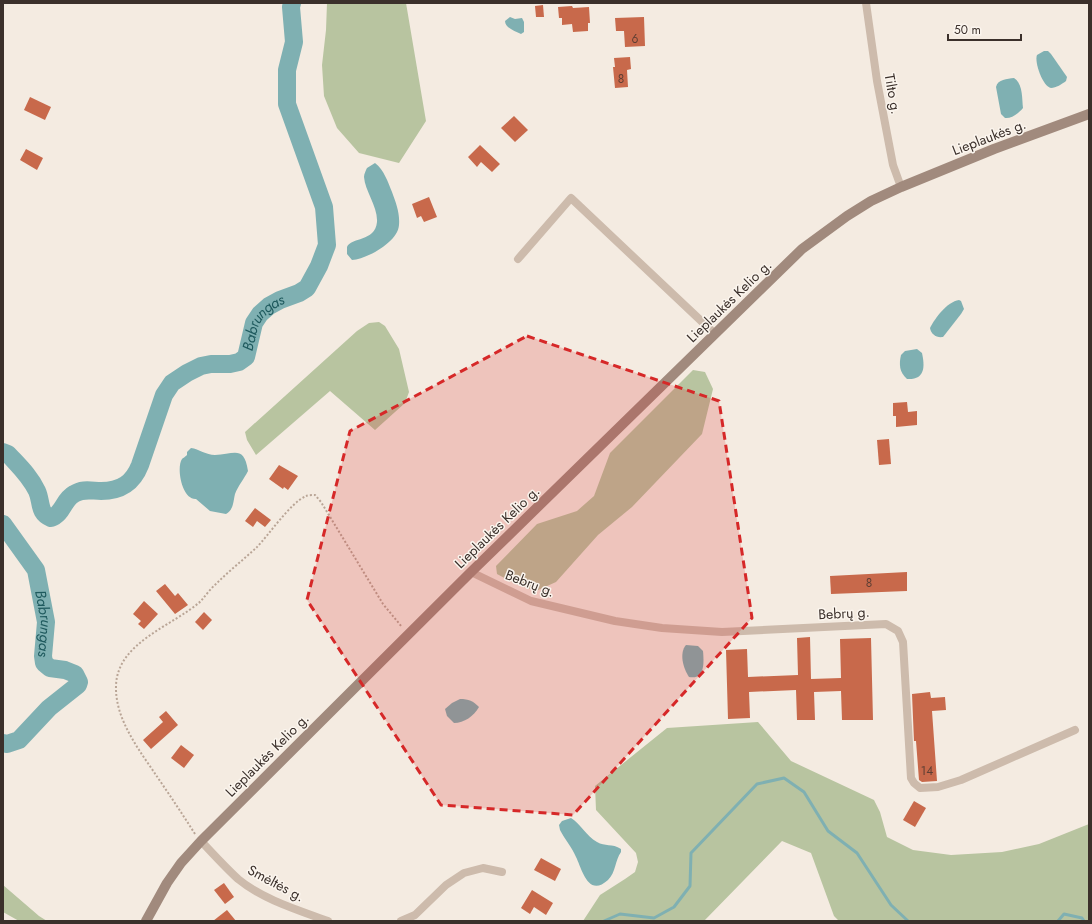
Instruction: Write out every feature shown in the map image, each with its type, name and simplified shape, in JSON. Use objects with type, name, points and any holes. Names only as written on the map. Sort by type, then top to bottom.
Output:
[{"type":"main road","name":"Lieplaukės g.","points":[[901,187],[994,149],[1089,114]]},
{"type":"main road","name":"Lieplaukės Kelio g.","points":[[146,921],[167,883],[181,863],[200,841],[471,572],[802,249],[871,201],[901,187]]},
{"type":"street","name":"Tilto g.","points":[[866,3],[884,119],[893,165],[901,187]]},
{"type":"street","points":[[518,259],[571,198],[715,334]]},
{"type":"street","name":"Bebrų g.","points":[[471,572],[531,601],[615,622],[662,628],[722,632],[886,624],[898,631],[903,642],[911,778],[920,788],[938,787],[961,780],[1075,730]]},
{"type":"street","name":"Smėltės g.","points":[[200,841],[239,879],[250,887],[280,903],[328,921]]},
{"type":"street","points":[[401,921],[415,915],[446,885],[464,873],[483,868],[502,872]]},
{"type":"path","points":[[200,841],[137,746],[119,710],[116,684],[118,672],[132,650],[143,640],[185,613],[200,601],[217,583],[256,548],[293,506],[306,496],[315,495],[321,502],[383,604],[408,635]]},
{"type":"highlighted area","points":[[527,336],[719,401],[752,618],[573,815],[441,805],[307,600],[350,431]]},
{"type":"green space","points":[[327,3],[406,3],[426,121],[399,163],[359,153],[337,128],[324,96],[322,65]]},
{"type":"green space","points":[[379,322],[385,326],[399,349],[409,392],[405,403],[375,430],[330,391],[256,455],[247,440],[245,432],[357,331],[369,323]]},
{"type":"green space","points":[[693,370],[705,372],[713,389],[702,434],[632,507],[598,535],[556,582],[536,591],[514,583],[497,574],[496,566],[537,524],[577,511],[594,496],[610,453]]},
{"type":"green space","points":[[758,722],[791,761],[874,800],[880,812],[887,837],[913,850],[951,855],[1002,852],[1039,844],[1089,824],[1089,921],[839,921],[834,916],[811,853],[782,841],[704,921],[583,921],[600,895],[635,872],[638,862],[636,853],[596,810],[595,786],[667,728]]},
{"type":"green space","points":[[3,885],[47,921],[19,921],[3,912]]},
{"type":"water","points":[[510,17],[515,19],[522,18],[524,22],[524,32],[521,34],[507,26],[505,21]]},
{"type":"water","points":[[1044,51],[1048,51],[1051,54],[1067,77],[1066,81],[1061,85],[1051,88],[1048,87],[1042,79],[1036,58],[1037,55]]},
{"type":"water","points":[[1014,78],[1021,87],[1023,108],[1010,118],[1005,118],[1001,114],[996,87],[1001,81]]},
{"type":"water","points":[[375,163],[383,173],[392,192],[398,212],[399,225],[393,238],[388,243],[373,253],[352,260],[347,254],[347,247],[349,244],[372,233],[377,222],[376,211],[364,177],[367,168]]},
{"type":"water","points":[[959,300],[961,301],[964,309],[961,314],[943,337],[934,335],[930,328],[935,320],[946,307]]},
{"type":"water","points":[[917,349],[922,353],[922,372],[913,379],[907,379],[902,374],[900,368],[901,355],[905,351]]},
{"type":"water","points":[[191,448],[212,455],[237,453],[244,457],[248,471],[236,491],[232,508],[226,514],[210,511],[196,499],[191,498],[184,489],[180,476],[180,463]]},
{"type":"water","points":[[686,645],[698,646],[703,651],[702,670],[698,676],[689,677],[685,669],[682,656]]},
{"type":"water","points":[[460,699],[471,701],[479,707],[468,718],[461,722],[454,723],[447,716],[445,709]]},
{"type":"water","points":[[571,818],[597,842],[621,849],[611,877],[601,885],[595,886],[587,880],[574,853],[560,830],[559,825],[562,821]]},
{"type":"building","points":[[543,5],[544,17],[536,17],[535,6]]},
{"type":"building","points":[[572,6],[573,8],[589,7],[590,23],[588,23],[588,31],[573,32],[572,24],[562,25],[562,18],[559,18],[558,7]]},
{"type":"building","points":[[644,17],[645,46],[625,47],[624,31],[616,31],[615,18]]},
{"type":"building","points":[[630,57],[631,69],[627,70],[628,87],[615,88],[613,67],[615,67],[614,58]]},
{"type":"building","points":[[30,97],[51,107],[45,120],[24,110]]},
{"type":"building","points":[[514,116],[528,130],[515,142],[501,128]]},
{"type":"building","points":[[480,145],[500,164],[492,172],[481,162],[477,167],[468,157]]},
{"type":"building","points":[[26,149],[43,158],[37,170],[20,160]]},
{"type":"building","points":[[429,197],[437,217],[424,222],[421,216],[417,218],[412,204]]},
{"type":"building","points":[[907,402],[908,412],[917,411],[917,425],[896,427],[896,416],[893,416],[893,403]]},
{"type":"building","points":[[889,439],[891,464],[879,465],[877,440]]},
{"type":"building","points":[[279,465],[298,476],[288,490],[284,487],[283,489],[269,479]]},
{"type":"building","points":[[255,508],[271,520],[265,527],[257,521],[253,527],[245,521]]},
{"type":"building","points":[[907,572],[907,591],[831,594],[830,576]]},
{"type":"building","points":[[165,584],[175,596],[178,593],[188,605],[175,614],[156,591]]},
{"type":"building","points":[[144,601],[158,614],[144,629],[138,624],[141,621],[133,614]]},
{"type":"building","points":[[204,612],[212,620],[203,630],[195,622]]},
{"type":"building","points":[[810,637],[811,679],[841,678],[840,639],[871,638],[873,720],[842,720],[841,691],[814,692],[815,720],[797,720],[796,690],[749,692],[750,718],[728,719],[726,650],[747,649],[748,677],[798,675],[797,638]]},
{"type":"building","points":[[930,692],[931,698],[945,697],[946,710],[932,711],[937,781],[922,782],[919,780],[916,741],[914,741],[912,694]]},
{"type":"building","points":[[166,711],[178,725],[151,749],[143,740],[163,722],[159,717]]},
{"type":"building","points":[[181,745],[194,755],[184,768],[171,758]]},
{"type":"building","points":[[914,801],[926,808],[915,827],[903,820]]},
{"type":"building","points":[[541,858],[561,869],[555,881],[534,870]]},
{"type":"building","points":[[224,883],[234,897],[225,904],[214,890]]},
{"type":"building","points":[[532,890],[553,903],[546,915],[534,907],[530,914],[521,908]]},
{"type":"building","points":[[227,910],[236,921],[213,921]]},
{"type":"waterway","name":"Babrungas","points":[[3,452],[8,454],[28,476],[39,495],[42,510],[51,518],[55,516],[67,500],[77,492],[84,490],[108,491],[120,488],[134,477],[140,465],[164,395],[172,383],[201,366],[239,362],[246,357],[254,323],[260,314],[269,306],[307,288],[319,266],[327,245],[324,207],[287,104],[287,70],[294,42],[291,7],[292,3]]},
{"type":"waterway","name":"Babrungas","points":[[3,524],[36,570],[46,622],[43,656],[44,663],[50,668],[65,670],[75,674],[79,682],[78,685],[49,708],[19,740],[7,744],[3,743]]},
{"type":"waterway","points":[[604,921],[620,914],[654,918],[674,907],[690,886],[691,853],[757,784],[784,778],[804,792],[828,831],[857,853],[891,905],[908,921]]},
{"type":"waterway","points":[[1058,921],[1064,914],[1082,918],[1084,921]]}]
